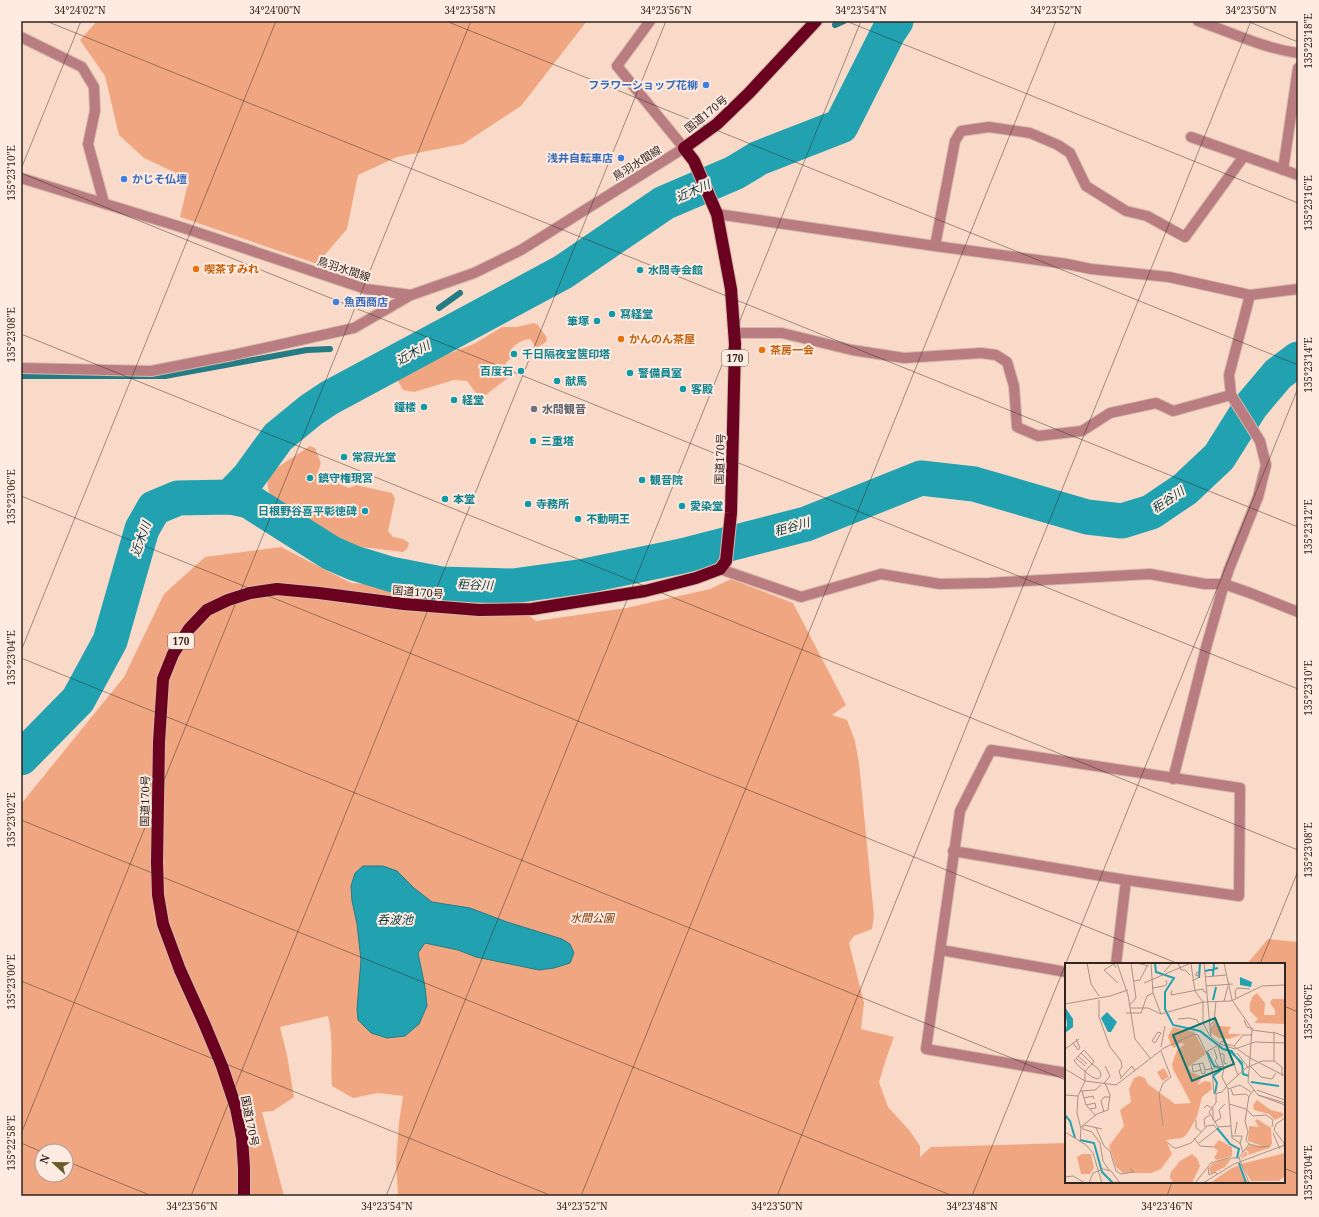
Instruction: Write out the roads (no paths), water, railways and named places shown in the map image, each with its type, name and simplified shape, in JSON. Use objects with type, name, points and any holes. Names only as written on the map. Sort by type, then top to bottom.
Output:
[{"type":"highway","name":"国道170号","points":[[244,1196],[242,1138],[236,1108],[222,1066],[180,970],[163,924],[158,896],[158,772],[163,679],[173,654],[189,629],[207,610],[228,600],[250,593],[277,589],[404,604],[479,610],[532,609],[645,591],[696,578],[723,565],[731,514],[735,371],[731,289],[715,209],[694,161],[684,148],[722,119],[749,93],[812,24]]},
{"type":"street","points":[[650,21],[617,66],[684,148]]},
{"type":"street","points":[[1198,21],[1242,38],[1283,51],[1298,53]]},
{"type":"street","points":[[21,37],[82,67],[94,86],[95,111],[88,144],[104,203]]},
{"type":"street","points":[[1283,170],[1298,68]]},
{"type":"street","points":[[935,246],[955,141],[961,131],[989,127],[1030,133],[1058,145],[1070,153],[1086,186],[1126,211],[1147,216],[1185,237],[1244,156]]},
{"type":"street","points":[[1191,137],[1298,175]]},
{"type":"street","name":"鳥羽水間線","points":[[21,178],[104,203],[366,289],[411,295],[474,273],[521,250],[684,148]]},
{"type":"street","points":[[715,209],[935,246],[1067,264],[1091,269],[1168,277],[1250,295],[1298,289]]},
{"type":"street","points":[[21,368],[151,371],[354,328],[411,295]]},
{"type":"street","points":[[1173,779],[1207,644],[1224,584],[1258,497],[1266,465],[1260,441],[1232,395],[1229,375],[1250,295]]},
{"type":"street","points":[[734,333],[782,333],[852,350],[904,358],[981,352],[996,354],[1007,362],[1014,386],[1017,427],[1038,436],[1082,431],[1110,413],[1156,403],[1173,411],[1232,395]]},
{"type":"street","points":[[723,565],[801,597],[881,574],[940,584],[989,583],[1150,574],[1205,584],[1224,584],[1298,612]]},
{"type":"street","points":[[953,851],[1126,880],[1239,896],[1240,788],[1173,779],[991,750],[960,811],[953,851],[941,950],[926,1049],[1065,1073]]},
{"type":"street","points":[[1116,963],[1126,880]]},
{"type":"street","points":[[941,950],[1065,972]]},
{"type":"water","name":"呑波池","points":[[363,866],[383,866],[397,871],[414,888],[432,902],[470,908],[507,922],[562,939],[570,944],[574,953],[570,963],[554,968],[539,970],[476,957],[458,950],[425,943],[418,953],[425,987],[427,1006],[419,1024],[405,1036],[387,1038],[371,1033],[358,1020],[357,1009],[361,960],[351,886],[355,873]]},
{"type":"waterway","points":[[835,25],[844,21]]},
{"type":"waterway","name":"近木川","points":[[230,497],[249,477],[278,437],[311,410],[329,398],[563,272],[664,203],[734,173],[759,158],[841,126],[888,33],[896,21]]},
{"type":"waterway","points":[[439,308],[460,293]]},
{"type":"waterway","points":[[21,376],[165,376],[307,350],[330,349]]},
{"type":"waterway","name":"秬谷川","points":[[21,758],[78,700],[110,641],[142,529],[154,508],[178,498],[230,497],[249,501],[331,553],[354,563],[390,574],[441,584],[513,586],[585,576],[682,556],[806,524],[921,478],[974,484],[1087,517],[1122,521],[1151,512],[1185,489],[1219,457],[1251,406],[1278,374],[1298,359]]},
{"type":"place","name":"フラワーショップ花柳","points":[[706,85]]},
{"type":"place","name":"浅井自転車店","points":[[621,158]]},
{"type":"place","name":"かじそ仏壇","points":[[124,179]]},
{"type":"place","name":"喫茶すみれ","points":[[196,269]]},
{"type":"place","name":"水間寺会館","points":[[640,270]]},
{"type":"place","name":"魚西商店","points":[[336,302]]},
{"type":"place","name":"寫経堂","points":[[612,314]]},
{"type":"place","name":"筆塚","points":[[597,321]]},
{"type":"place","name":"かんのん茶屋","points":[[621,339]]},
{"type":"place","name":"茶房一会","points":[[762,350]]},
{"type":"place","name":"千日隔夜宝篋印塔","points":[[514,354]]},
{"type":"place","name":"百度石","points":[[521,371]]},
{"type":"place","name":"警備員室","points":[[630,373]]},
{"type":"place","name":"献馬","points":[[557,381]]},
{"type":"place","name":"客殿","points":[[683,389]]},
{"type":"place","name":"経堂","points":[[454,400]]},
{"type":"place","name":"鐘楼","points":[[424,407]]},
{"type":"place","name":"水間観音","points":[[534,409]]},
{"type":"place","name":"三重塔","points":[[533,441]]},
{"type":"place","name":"常寂光堂","points":[[344,457]]},
{"type":"place","name":"鎮守権現宮","points":[[310,478]]},
{"type":"place","name":"観音院","points":[[642,480]]},
{"type":"place","name":"本堂","points":[[445,499]]},
{"type":"place","name":"寺務所","points":[[528,504]]},
{"type":"place","name":"愛染堂","points":[[682,506]]},
{"type":"place","name":"日根野谷喜平彰徳碑","points":[[365,511]]},
{"type":"place","name":"不動明王","points":[[578,519]]},
{"type":"park label","name":"水間公園","points":[[592,918]]}]
